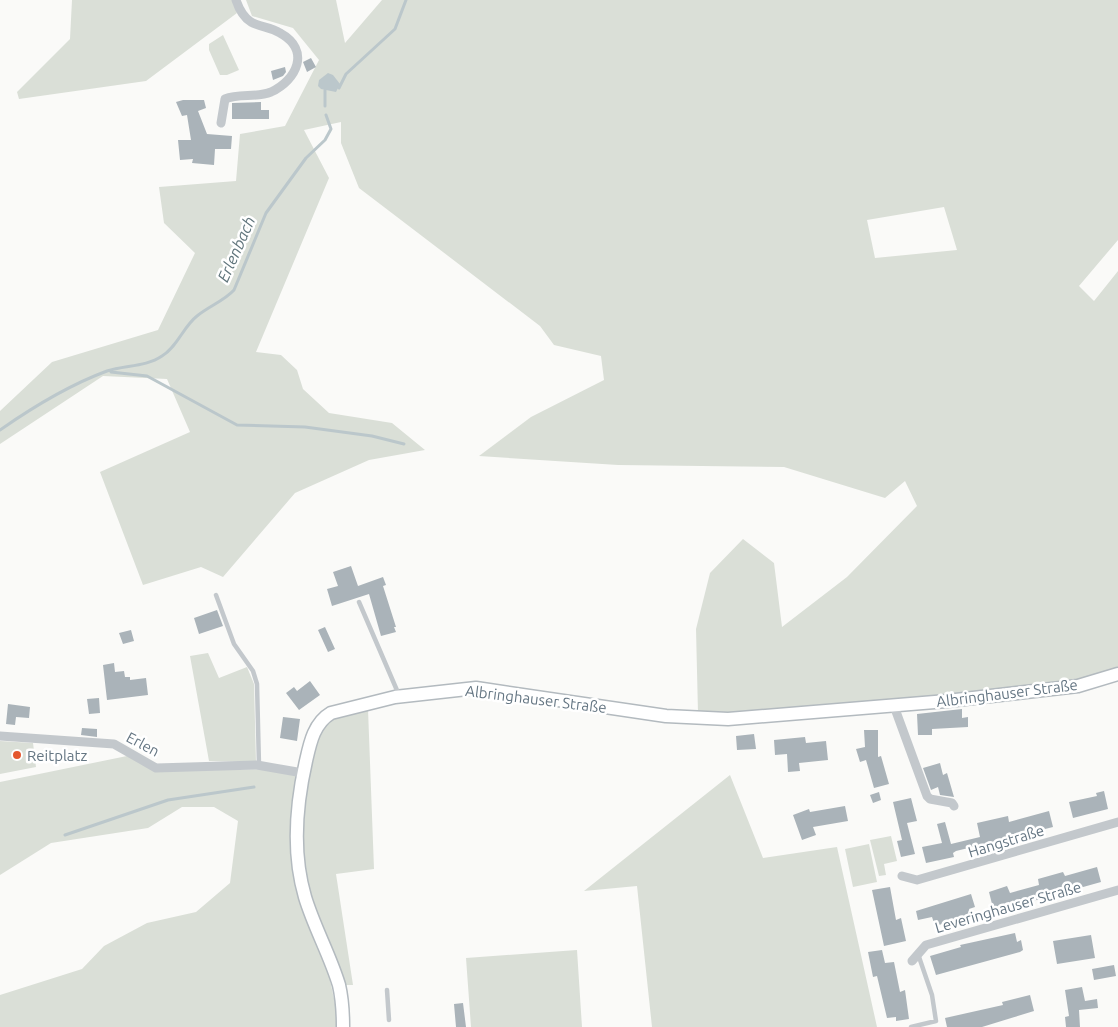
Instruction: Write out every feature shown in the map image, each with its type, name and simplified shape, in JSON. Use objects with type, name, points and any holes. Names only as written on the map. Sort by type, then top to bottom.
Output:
[{"type":"street","points":[[221,123],[225,99],[233,96],[269,92],[290,80],[295,72],[297,63],[294,45],[288,38],[272,29],[252,22],[244,16],[236,0]]},
{"type":"street","name":"Albringhauser Straße","points":[[343,1027],[339,988],[305,898],[298,870],[296,842],[303,773],[310,742],[323,718],[348,707],[399,696],[476,688],[666,716],[728,719],[894,706],[1078,686],[1118,674]]},
{"type":"street","points":[[894,706],[926,796],[930,799],[952,803],[954,806]]},
{"type":"street","name":"Erlen","points":[[0,736],[114,744],[156,768],[225,764],[259,765],[303,773]]},
{"type":"street","name":"Hangstraße","points":[[902,876],[917,880],[1118,822]]},
{"type":"street","name":"Leveringhauser Straße","points":[[912,961],[926,945],[1118,890]]},
{"type":"lane","points":[[216,595],[234,644],[253,671],[257,684],[259,765]]},
{"type":"lane","points":[[359,602],[399,696]]},
{"type":"lane","points":[[911,1027],[936,1022],[932,995],[918,953]]},
{"type":"lane","points":[[387,990],[389,1020]]},
{"type":"shaded area","points":[[72,0],[233,0],[237,13],[146,81],[19,99],[17,92],[70,39]]},
{"type":"shaded area","points":[[246,0],[336,0],[345,43],[382,0],[1118,0],[1118,240],[1079,286],[1094,301],[1118,271],[1118,669],[1086,678],[933,697],[743,715],[698,713],[696,629],[710,573],[743,539],[774,563],[782,627],[847,577],[917,506],[905,481],[885,498],[784,467],[618,465],[479,456],[531,417],[604,380],[601,356],[554,345],[540,326],[359,188],[341,143],[341,122],[304,130],[329,178],[256,352],[281,355],[297,370],[303,389],[329,413],[392,423],[425,450],[369,460],[295,493],[223,577],[201,567],[143,585],[100,472],[190,432],[167,379],[103,376],[0,444],[0,411],[52,362],[158,330],[195,253],[164,223],[159,187],[236,181],[240,134],[285,126],[319,60],[293,28],[252,16]],"holes":[[[944,207],[957,250],[875,258],[867,220]]]},
{"type":"shaded area","points":[[223,35],[239,70],[227,75],[220,75],[209,50],[209,44]]},
{"type":"shaded area","points":[[328,73],[333,75],[340,84],[336,92],[321,89],[318,86],[319,80]]},
{"type":"shaded area","points":[[208,653],[219,678],[247,667],[254,684],[256,762],[209,761],[190,656]]},
{"type":"shaded area","points":[[368,709],[374,869],[336,874],[353,985],[342,985],[327,966],[340,1027],[0,1027],[0,995],[82,969],[104,946],[147,923],[196,912],[230,883],[238,821],[214,807],[182,807],[148,828],[51,843],[0,875],[0,782],[127,756],[155,771],[265,769],[308,776],[314,745],[322,728],[338,718]]},
{"type":"shaded area","name":"Reitplatz","points":[[0,741],[33,743],[36,767],[0,774]]},
{"type":"shaded area","points":[[730,775],[763,858],[837,847],[877,1027],[652,1027],[637,886],[584,891]]},
{"type":"shaded area","points":[[891,836],[897,861],[884,864],[886,875],[879,876],[870,840]]},
{"type":"shaded area","points":[[869,844],[877,882],[853,887],[845,849]]},
{"type":"shaded area","points":[[577,950],[582,1027],[471,1027],[466,958]]},
{"type":"building","points":[[311,58],[316,67],[307,72],[303,62]]},
{"type":"building","points":[[285,67],[286,72],[283,76],[273,80],[271,71]]},
{"type":"building","points":[[204,100],[206,108],[198,111],[207,134],[232,136],[231,149],[215,149],[214,165],[192,163],[193,159],[180,160],[178,140],[191,140],[187,115],[182,116],[176,102]]},
{"type":"building","points":[[261,102],[261,110],[269,110],[269,119],[232,119],[232,103]]},
{"type":"building","points":[[351,566],[358,586],[383,577],[386,585],[383,586],[396,632],[381,636],[369,594],[332,606],[327,589],[338,586],[333,572]]},
{"type":"building","points":[[217,610],[223,626],[199,634],[194,618]]},
{"type":"building","points":[[325,627],[335,649],[328,652],[318,630]]},
{"type":"building","points":[[131,630],[134,641],[123,644],[119,633]]},
{"type":"building","points":[[114,663],[115,672],[124,671],[125,677],[130,677],[130,680],[146,678],[148,695],[107,700],[103,665]]},
{"type":"building","points":[[310,681],[320,695],[299,710],[286,693],[294,687],[297,691]]},
{"type":"building","points":[[99,698],[100,713],[89,714],[87,699]]},
{"type":"building","points":[[8,704],[30,707],[29,718],[16,717],[15,725],[6,724]]},
{"type":"building","points":[[962,709],[962,718],[968,717],[968,727],[932,729],[932,735],[918,735],[917,714]]},
{"type":"building","points":[[283,717],[300,719],[297,741],[280,738]]},
{"type":"building","points":[[82,728],[97,729],[97,737],[81,735]]},
{"type":"building","points":[[864,730],[878,730],[878,757],[881,756],[889,784],[874,788],[866,760],[860,762],[856,749],[865,747]]},
{"type":"building","points":[[754,734],[756,749],[737,750],[736,736]]},
{"type":"building","points":[[805,737],[806,743],[826,741],[828,760],[799,763],[800,771],[788,772],[787,754],[775,755],[774,740]]},
{"type":"building","points":[[940,763],[943,775],[947,773],[954,797],[940,795],[938,787],[931,790],[923,768]]},
{"type":"building","points":[[1104,791],[1108,809],[1073,818],[1069,802],[1097,796],[1096,793]]},
{"type":"building","points":[[879,792],[881,800],[873,803],[870,795]]},
{"type":"building","points":[[911,798],[917,821],[907,823],[915,854],[901,857],[897,841],[902,840],[893,802]]},
{"type":"building","points":[[845,806],[848,821],[813,827],[816,835],[802,840],[793,815],[809,809],[810,812]]},
{"type":"building","points":[[1049,811],[1053,827],[956,851],[953,853],[954,857],[926,863],[922,847],[942,843],[937,824],[945,822],[951,844],[980,837],[977,823],[1008,816],[1009,822]]},
{"type":"building","points":[[1097,867],[1101,882],[994,912],[989,892],[1007,886],[1010,893],[1039,885],[1038,879],[1063,872],[1065,876]]},
{"type":"building","points":[[890,887],[896,920],[901,918],[906,941],[884,946],[872,890]]},
{"type":"building","points":[[971,894],[975,907],[969,909],[971,916],[935,926],[932,917],[918,920],[916,911]]},
{"type":"building","points":[[1015,933],[1017,942],[1021,940],[1023,950],[1020,952],[936,975],[930,956],[961,947],[960,945]]},
{"type":"building","points":[[1091,935],[1095,958],[1057,964],[1053,941]]},
{"type":"building","points":[[882,950],[885,963],[894,962],[900,992],[905,990],[909,1019],[896,1021],[896,1017],[887,1018],[877,976],[873,977],[868,952]]},
{"type":"building","points":[[1114,965],[1116,976],[1094,980],[1092,969]]},
{"type":"building","points":[[1082,987],[1085,1001],[1097,999],[1098,1008],[1079,1010],[1080,1027],[1066,1027],[1065,1017],[1069,1016],[1065,990]]},
{"type":"building","points":[[1030,995],[1034,1011],[982,1027],[947,1027],[945,1018],[1003,1005],[1002,1002]]},
{"type":"building","points":[[463,1003],[466,1027],[456,1027],[454,1004]]},
{"type":"waterway","points":[[339,88],[346,74],[395,29],[406,0]]},
{"type":"waterway","name":"Erlenbach","points":[[325,90],[325,106]]},
{"type":"waterway","name":"Erlenbach","points":[[0,430],[38,405],[79,383],[107,371],[156,360],[168,352],[192,320],[230,294],[234,290],[266,213],[306,158],[325,140],[331,129],[326,115]]},
{"type":"waterway","points":[[111,372],[147,376],[237,425],[305,427],[372,436],[404,444]]},
{"type":"waterway","points":[[65,835],[168,800],[254,787]]},
{"type":"place","name":"Reitplatz","points":[[17,755]]}]
